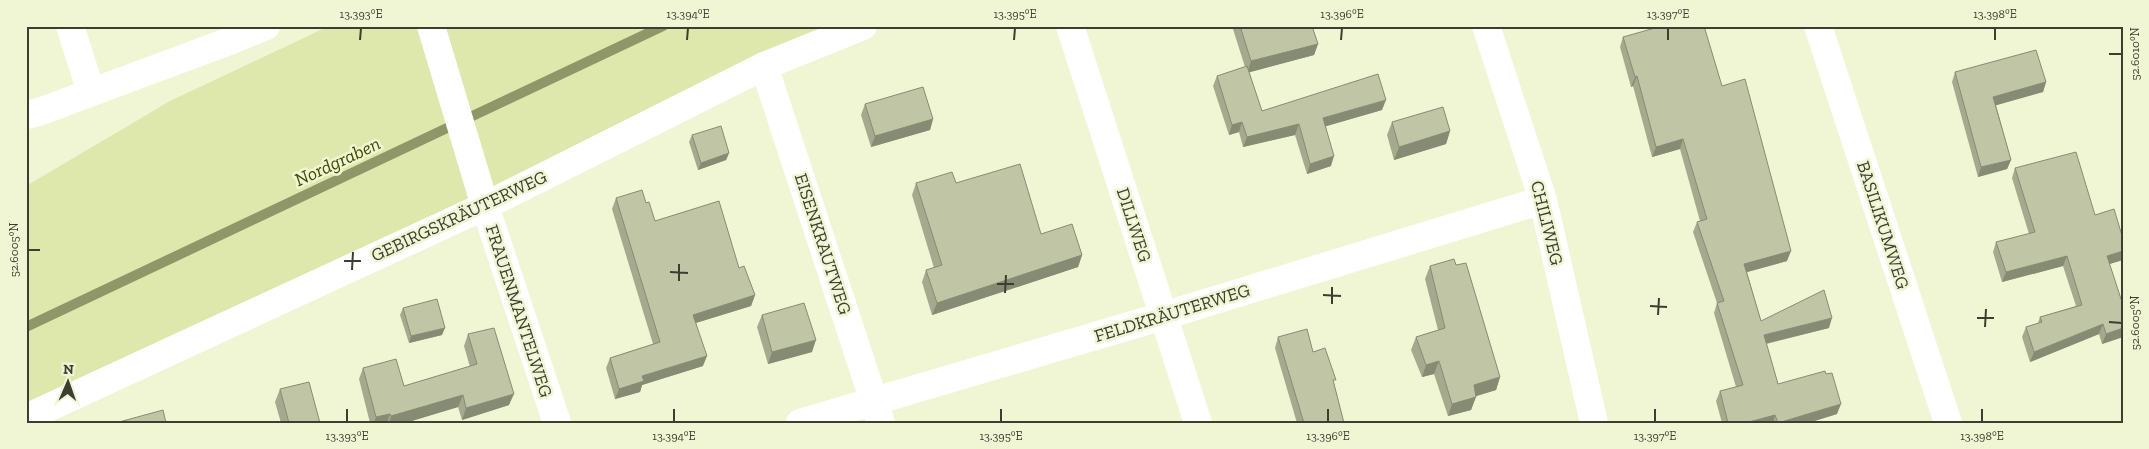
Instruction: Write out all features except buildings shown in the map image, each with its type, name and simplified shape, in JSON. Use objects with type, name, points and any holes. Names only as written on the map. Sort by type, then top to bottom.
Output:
[{"type":"lane","points":[[70,26],[91,92]]},
{"type":"lane","points":[[26,115],[266,26]]},
{"type":"lane","name":"FRAUENMANTELWEG","points":[[430,26],[483,200],[557,423]]},
{"type":"lane","name":"GEBIRGSKRÄUTERWEG","points":[[26,418],[764,66],[864,26]]},
{"type":"lane","name":"DILLWEG","points":[[1070,26],[1198,423]]},
{"type":"lane","name":"CHILIWEG","points":[[1486,26],[1544,200],[1594,423]]},
{"type":"lane","name":"BASILIKUMWEG","points":[[1818,26],[1948,423]]},
{"type":"lane","name":"EISENKRAUTWEG","points":[[764,66],[878,412]]},
{"type":"lane","name":"FELDKRÄUTERWEG","points":[[800,423],[878,412],[1163,316],[1544,200]]},
{"type":"green space","points":[[329,26],[863,26],[26,418],[26,186],[170,101]]},
{"type":"waterway","name":"Nordgraben","points":[[26,327],[663,26]]}]
